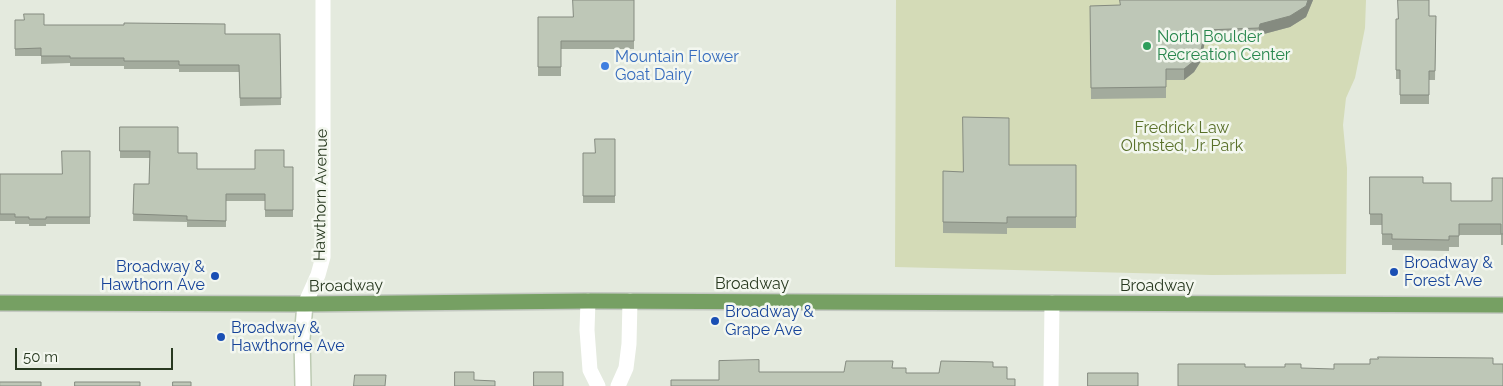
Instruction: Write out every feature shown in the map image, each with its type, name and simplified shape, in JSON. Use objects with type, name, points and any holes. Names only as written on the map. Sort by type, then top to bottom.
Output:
[{"type":"main road","name":"Broadway","points":[[0,303],[305,304],[630,301],[1503,305]]},
{"type":"street","name":"Hawthorn Avenue","points":[[303,386],[302,340],[305,304],[318,275],[323,257],[323,0]]},
{"type":"street","points":[[588,301],[587,330],[590,370],[598,386]]},
{"type":"street","points":[[618,386],[626,368],[629,344],[630,301]]},
{"type":"street","points":[[1051,386],[1052,303]]},
{"type":"green space","name":"Fredrick Law Olmsted, Jr. Park","points":[[896,0],[1366,0],[1365,28],[1355,78],[1346,98],[1343,125],[1347,168],[1346,274],[1212,275],[895,267]]},
{"type":"building","points":[[573,0],[634,0],[634,41],[561,41],[561,67],[538,67],[538,17],[573,17]]},
{"type":"building","name":"North Boulder Recreation Center","points":[[1120,0],[1308,0],[1306,6],[1290,16],[1260,24],[1259,28],[1205,30],[1201,50],[1194,61],[1184,69],[1166,69],[1166,87],[1091,88],[1090,6],[1120,5]]},
{"type":"building","points":[[1398,0],[1429,0],[1429,16],[1436,16],[1435,71],[1429,71],[1429,95],[1400,95],[1400,70],[1396,70]]},
{"type":"building","points":[[24,14],[44,14],[44,25],[124,25],[124,23],[225,24],[225,34],[280,34],[281,98],[240,98],[239,65],[179,65],[179,61],[124,61],[124,58],[41,56],[41,48],[15,49],[15,20],[24,20]]},
{"type":"building","points":[[963,117],[1009,118],[1009,165],[1076,165],[1076,217],[1007,217],[1007,223],[943,222],[943,171],[963,172]]},
{"type":"building","points":[[120,127],[178,127],[178,153],[197,153],[197,169],[255,169],[255,150],[284,150],[284,167],[293,167],[293,210],[265,210],[265,194],[226,194],[226,221],[187,220],[187,216],[133,214],[134,184],[149,184],[150,151],[120,151]]},
{"type":"building","points":[[595,139],[615,139],[615,196],[583,196],[583,153],[595,153]]},
{"type":"building","points":[[62,151],[90,151],[90,217],[29,219],[29,217],[15,217],[15,214],[0,214],[0,174],[62,174]]},
{"type":"building","points":[[1370,177],[1423,177],[1423,183],[1451,183],[1451,201],[1492,201],[1492,178],[1503,178],[1503,234],[1501,234],[1501,224],[1459,224],[1459,236],[1449,236],[1449,240],[1392,239],[1392,234],[1382,234],[1382,214],[1370,214]]},
{"type":"building","points":[[1378,357],[1493,358],[1493,364],[1503,364],[1503,386],[1178,386],[1178,364],[1245,364],[1245,367],[1285,367],[1285,364],[1301,364],[1301,368],[1334,369],[1334,364],[1370,364],[1370,359],[1378,359]]},
{"type":"building","points":[[759,360],[759,372],[844,372],[846,361],[893,361],[892,368],[906,368],[906,373],[939,373],[941,361],[993,362],[993,367],[1007,367],[1007,379],[1015,379],[1015,386],[671,386],[671,380],[719,380],[719,361]]},
{"type":"building","points":[[455,372],[474,372],[474,380],[495,381],[495,386],[455,386]]},
{"type":"building","points":[[534,372],[563,372],[563,386],[534,386]]},
{"type":"building","points":[[1088,373],[1138,373],[1138,386],[1088,386]]},
{"type":"building","points":[[355,375],[386,375],[385,386],[354,386]]},
{"type":"building","points":[[0,382],[41,382],[41,386],[0,386]]},
{"type":"building","points":[[75,382],[140,382],[140,386],[75,386]]},
{"type":"building","points":[[173,382],[191,382],[191,386],[173,386]]},
{"type":"place","name":"North Boulder Recreation Center","points":[[1147,46]]},
{"type":"place","name":"Mountain Flower Goat Dairy","points":[[605,66]]},
{"type":"place","name":"Broadway & Forest Ave","points":[[1394,272]]},
{"type":"place","name":"Broadway & Hawthorn Ave","points":[[215,276]]},
{"type":"place","name":"Broadway & Grape Ave","points":[[715,321]]},
{"type":"place","name":"Broadway & Hawthorne Ave","points":[[221,337]]}]
